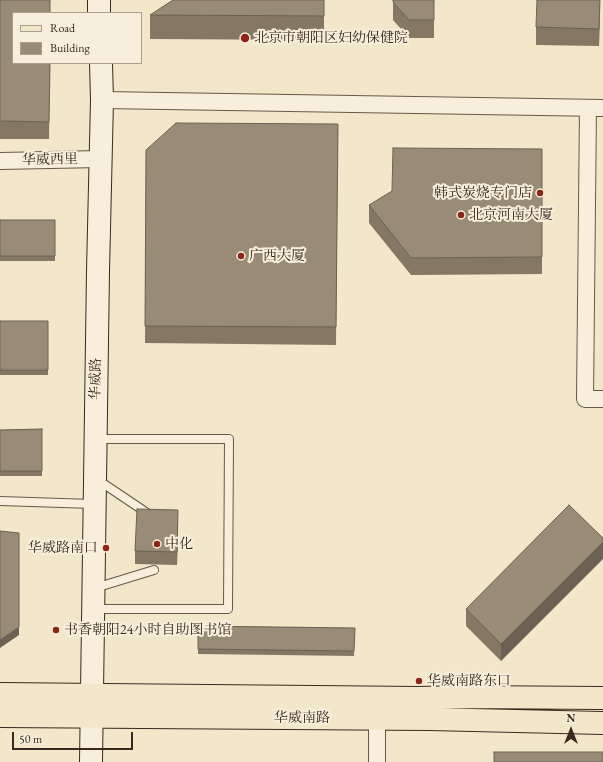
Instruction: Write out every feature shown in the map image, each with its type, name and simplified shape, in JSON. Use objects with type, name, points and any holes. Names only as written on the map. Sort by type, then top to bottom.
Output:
[{"type":"main road","name":"华威南路","points":[[0,694],[418,698],[603,698]]},
{"type":"main road","name":"华威南路","points":[[0,716],[429,719],[603,723]]},
{"type":"street","points":[[99,0],[99,12]]},
{"type":"street","name":"华威路","points":[[90,762],[102,100],[101,64]]},
{"type":"street","points":[[102,100],[595,108],[585,399],[603,399]]},
{"type":"street","name":"华威西里","points":[[0,161],[101,159]]},
{"type":"street","points":[[377,719],[377,762]]},
{"type":"lane","points":[[93,599],[228,609],[229,439],[95,439]]},
{"type":"lane","points":[[94,478],[154,517]]},
{"type":"lane","points":[[0,501],[94,504]]},
{"type":"lane","points":[[93,599],[154,570]]},
{"type":"building","points":[[0,0],[50,0],[50,12],[12,12],[12,64],[50,64],[49,122],[0,121]]},
{"type":"building","points":[[173,0],[324,0],[324,16],[150,15]]},
{"type":"building","points":[[393,0],[434,0],[434,20],[409,20],[393,2]]},
{"type":"building","points":[[537,0],[600,0],[599,29],[536,27]]},
{"type":"building","name":"广西大厦","points":[[176,123],[338,124],[336,327],[145,326],[146,150]]},
{"type":"building","name":"北京河南大厦","points":[[393,148],[542,149],[542,257],[411,258],[369,205],[392,191]]},
{"type":"building","points":[[0,220],[55,220],[55,256],[0,256]]},
{"type":"building","points":[[0,321],[48,321],[48,370],[0,370]]},
{"type":"building","points":[[42,429],[42,471],[0,471],[0,430]]},
{"type":"building","points":[[569,505],[603,538],[603,542],[501,644],[466,609]]},
{"type":"building","name":"中化","points":[[137,509],[178,510],[177,552],[135,551]]},
{"type":"building","points":[[0,531],[19,533],[19,627],[0,640]]},
{"type":"building","points":[[198,626],[355,628],[354,651],[198,649]]},
{"type":"building","points":[[494,752],[603,752],[603,762],[494,762]]},
{"type":"place","name":"北京市朝阳区妇幼保健院","points":[[245,38]]},
{"type":"place","name":"韩式炭烧专门店","points":[[540,193]]},
{"type":"place","name":"北京河南大厦","points":[[461,215]]},
{"type":"place","name":"广西大厦","points":[[241,256]]},
{"type":"place","name":"中化","points":[[157,544]]},
{"type":"place","name":"华威路南口","points":[[106,548]]},
{"type":"place","name":"书香朝阳24小时自助图书馆","points":[[56,630]]},
{"type":"place","name":"华威南路东口","points":[[419,681]]}]
